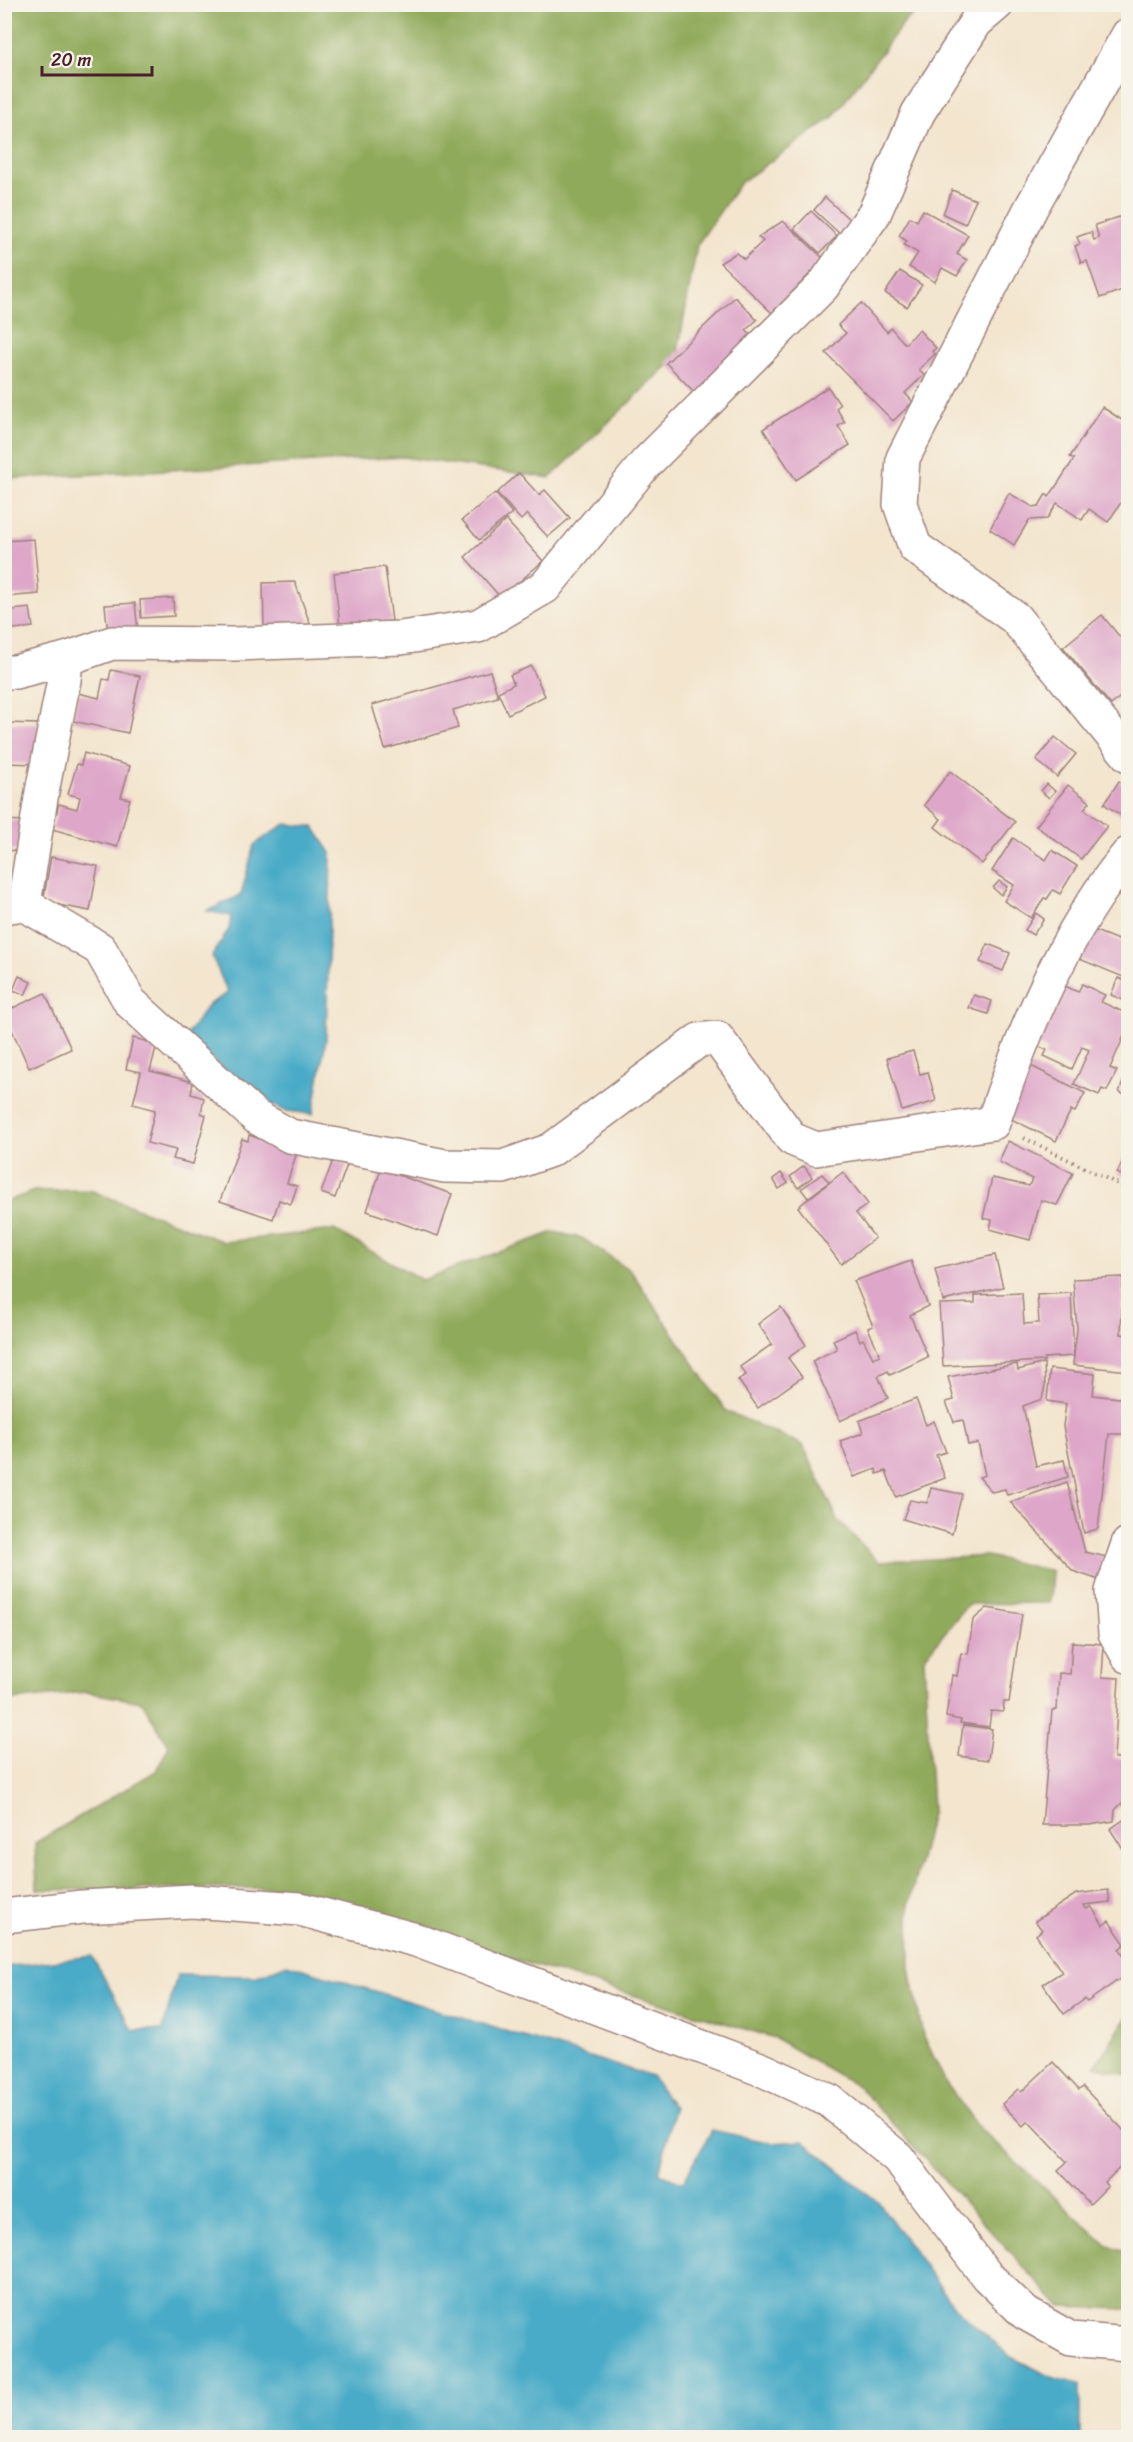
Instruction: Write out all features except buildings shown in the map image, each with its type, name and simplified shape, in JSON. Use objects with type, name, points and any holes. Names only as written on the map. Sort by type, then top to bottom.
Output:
[{"type":"street","points":[[4,672],[15,672],[66,659],[112,643],[234,644],[401,638],[478,626],[545,587],[646,463],[823,286],[874,214],[918,113],[976,22],[997,4]]},
{"type":"street","points":[[1128,35],[1031,208],[903,458],[900,504],[915,547],[1015,618],[1128,755]]},
{"type":"street","points":[[66,659],[42,792],[14,906],[100,949],[130,1002],[256,1117],[290,1136],[445,1166],[503,1167],[551,1150],[699,1040],[717,1038],[792,1138],[816,1149],[993,1123],[1004,1089],[1057,963],[1105,882],[1128,854]]},
{"type":"street","points":[[1128,1544],[1112,1591],[1115,1633],[1128,1656]]},
{"type":"street","points":[[4,1916],[82,1907],[192,1901],[300,1909],[416,1940],[763,2070],[830,2101],[897,2158],[987,2276],[1025,2313],[1071,2338],[1128,2344]]},
{"type":"path","points":[[993,1123],[1128,1189]]},
{"type":"green space","points":[[5,5],[925,5],[905,21],[833,117],[739,184],[697,245],[677,357],[550,478],[403,457],[5,479]]},
{"type":"green space","points":[[90,1190],[224,1242],[334,1230],[422,1280],[554,1232],[582,1238],[631,1271],[726,1411],[803,1445],[838,1520],[879,1562],[987,1556],[1052,1571],[1050,1603],[968,1604],[924,1658],[932,1810],[909,1905],[910,1968],[922,2032],[946,2083],[979,2128],[1108,2246],[1128,2251],[1128,2309],[1060,2307],[859,2087],[775,2038],[277,1888],[37,1890],[35,1843],[156,1771],[169,1746],[142,1702],[86,1692],[5,1701],[5,1202],[34,1191]]},
{"type":"green space","points":[[1128,2015],[1128,2075],[1095,2066]]},
{"type":"water","points":[[285,824],[314,827],[331,853],[326,1039],[313,1114],[286,1111],[256,1098],[186,1036],[208,1005],[228,993],[212,956],[229,929],[231,916],[207,911],[241,895],[254,845]]},
{"type":"water","points":[[92,1956],[133,2030],[163,2030],[177,1975],[257,1976],[287,1964],[651,2076],[674,2108],[659,2174],[683,2182],[712,2130],[772,2143],[803,2141],[879,2203],[956,2309],[1011,2357],[1054,2378],[1080,2384],[1080,2437],[5,2437],[5,1967]]}]
